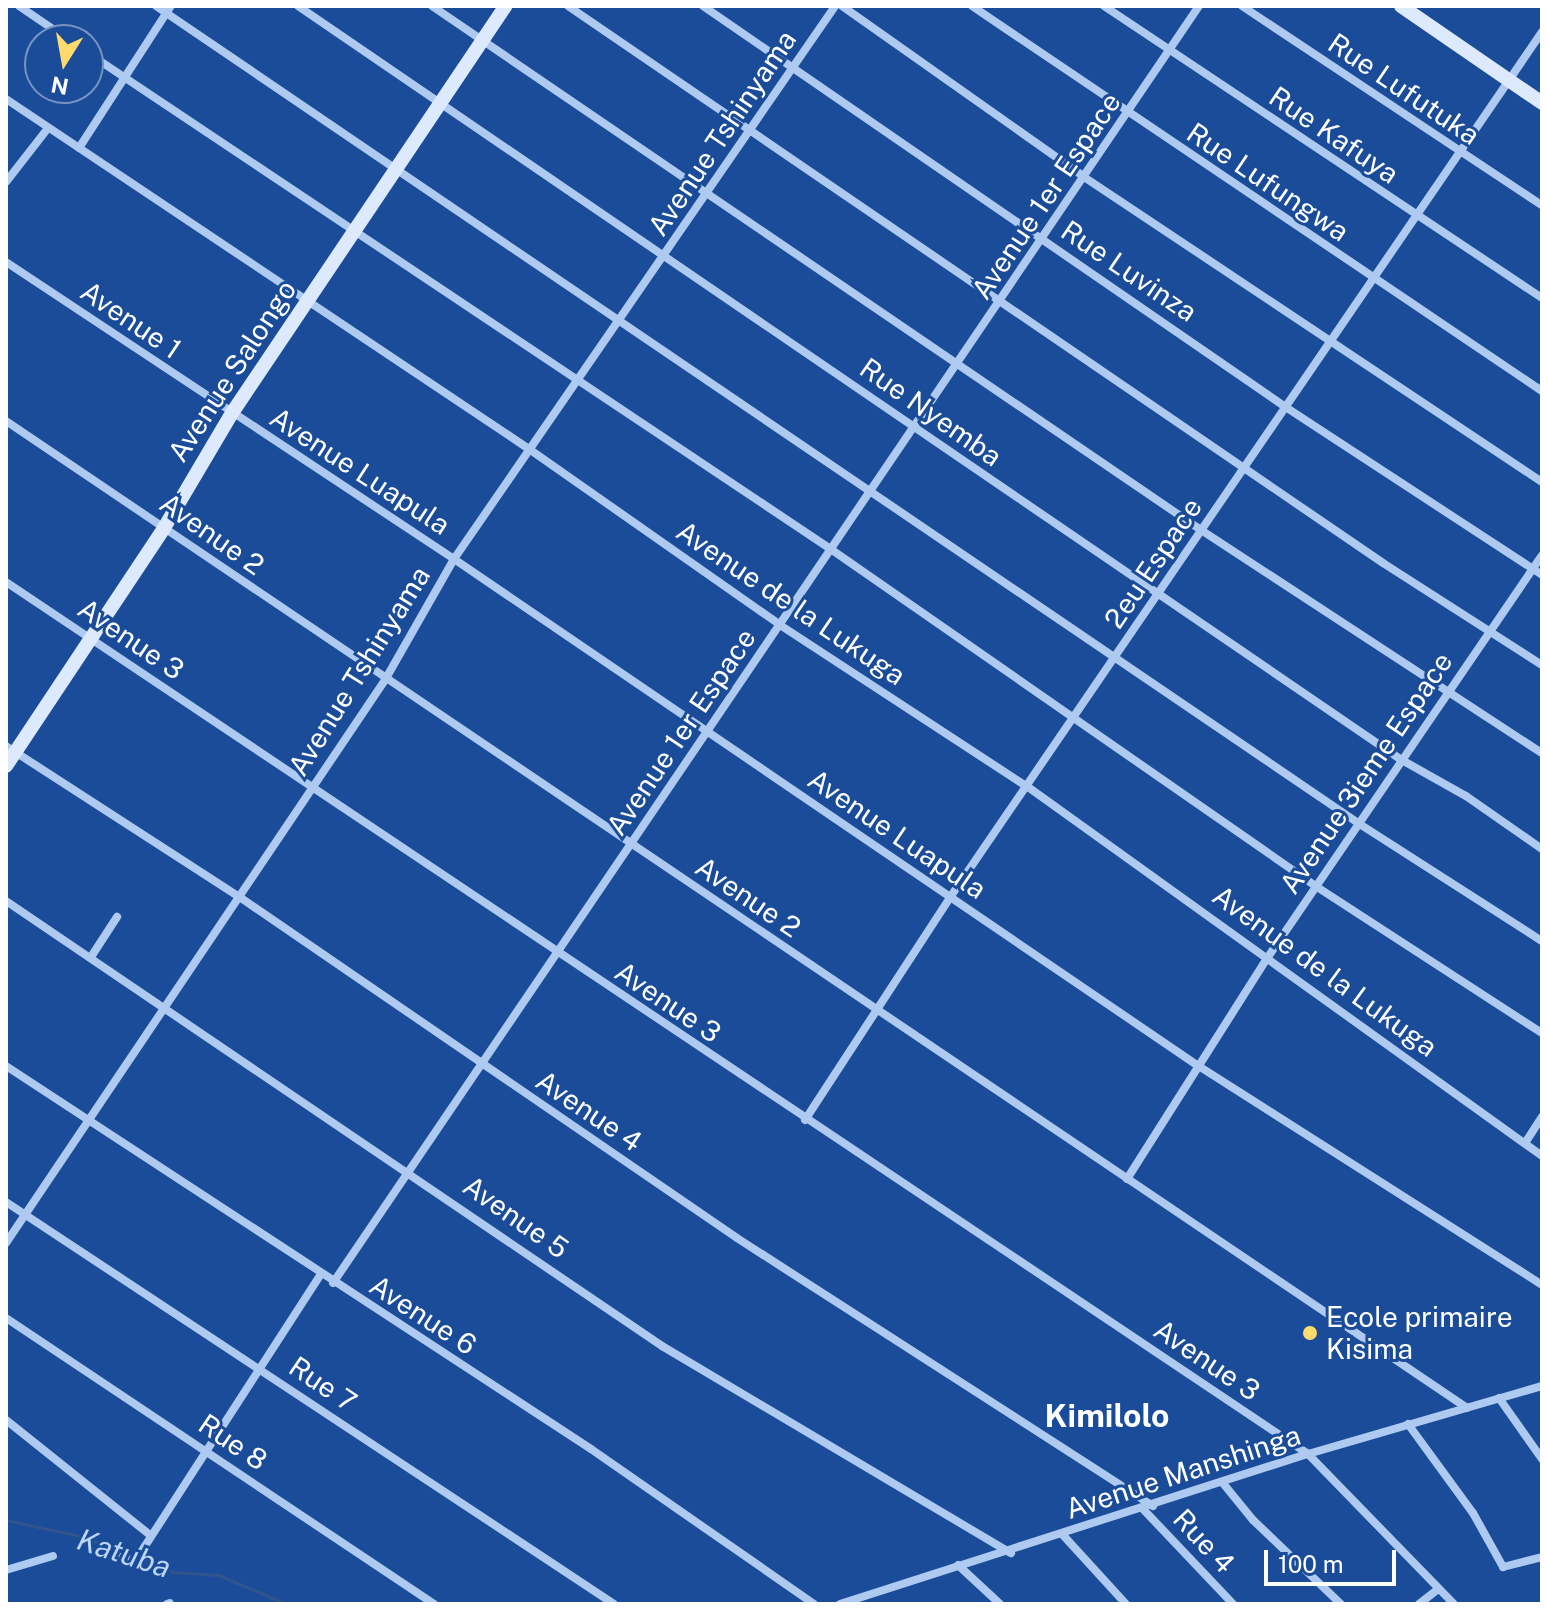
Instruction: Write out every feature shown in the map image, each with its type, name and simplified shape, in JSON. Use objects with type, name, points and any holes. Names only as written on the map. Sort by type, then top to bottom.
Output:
[{"type":"street","points":[[19,6],[45,24]]},
{"type":"street","points":[[156,6],[169,9],[872,494],[1358,823],[1542,941]]},
{"type":"street","name":"Rue Nyemba","points":[[298,6],[1400,759],[1466,796],[1542,849]]},
{"type":"street","points":[[432,6],[1201,530],[1542,753]]},
{"type":"street","name":"Avenue Salongo","points":[[6,766],[11,749],[91,639],[164,528],[232,413],[505,6]]},
{"type":"street","points":[[568,6],[1001,303],[1542,665]]},
{"type":"street","name":"Rue Luvinza","points":[[703,6],[1287,408],[1542,575]]},
{"type":"street","name":"Avenue Tshinyama","points":[[6,1243],[385,680],[454,559],[835,6]]},
{"type":"street","points":[[842,6],[1084,177],[1542,482]]},
{"type":"street","name":"Rue Lufungwa","points":[[972,6],[1375,282],[1542,391]]},
{"type":"street","name":"Rue Kafuya","points":[[1104,6],[1416,218],[1542,298]]},
{"type":"street","name":"Avenue 1er Espace","points":[[333,1283],[872,494],[1199,6]]},
{"type":"street","name":"Rue Lufutuka","points":[[1242,6],[1461,156],[1542,205]]},
{"type":"street","points":[[1401,6],[1542,103]]},
{"type":"street","points":[[79,148],[169,9]]},
{"type":"street","name":"2eu Espace","points":[[805,1120],[951,896],[1375,282],[1542,32]]},
{"type":"street","points":[[104,64],[832,550],[1073,721],[1317,887],[1542,1033]]},
{"type":"street","name":"Avenue de la Lukuga","points":[[6,99],[529,449],[780,625],[1028,787],[1542,1156]]},
{"type":"street","points":[[6,182],[48,128]]},
{"type":"street","name":"Avenue 1","points":[[6,262],[232,413]]},
{"type":"street","name":"Avenue Luapula","points":[[232,413],[454,559],[1197,1065],[1542,1285]]},
{"type":"street","name":"Avenue 2","points":[[6,421],[385,680],[1467,1408]]},
{"type":"street","name":"Avenue 3ieme Espace","points":[[1127,1179],[1268,957],[1400,759],[1542,555]]},
{"type":"street","name":"Avenue 3","points":[[6,582],[557,954],[1308,1454],[1437,1590],[1454,1604]]},
{"type":"street","name":"Avenue 4","points":[[11,749],[241,898],[737,1238],[1153,1506]]},
{"type":"street","name":"Avenue 5","points":[[6,901],[408,1170],[662,1346],[1011,1553]]},
{"type":"street","points":[[91,957],[117,917]]},
{"type":"street","name":"Avenue 6","points":[[6,1066],[89,1124],[591,1449],[814,1604]]},
{"type":"street","points":[[1525,1143],[1542,1117]]},
{"type":"street","name":"Rue 7","points":[[6,1202],[614,1604]]},
{"type":"street","points":[[118,1554],[134,1563],[149,1534],[321,1274]]},
{"type":"street","name":"Rue 8","points":[[6,1318],[434,1604]]},
{"type":"street","name":"Avenue Manshinga","points":[[840,1604],[958,1565],[1011,1553],[1308,1454],[1542,1386]]},
{"type":"street","points":[[1499,1398],[1539,1445],[1542,1459]]},
{"type":"street","points":[[6,1420],[149,1534]]},
{"type":"street","points":[[1408,1424],[1473,1513],[1503,1567],[1512,1569],[1542,1557]]},
{"type":"street","points":[[1222,1482],[1253,1520],[1341,1604]]},
{"type":"street","name":"Rue 4","points":[[1142,1508],[1233,1604]]},
{"type":"street","points":[[1062,1534],[1126,1604]]},
{"type":"street","points":[[6,1570],[53,1556]]},
{"type":"street","points":[[958,1565],[1000,1604]]},
{"type":"street","points":[[1419,1604],[1437,1590]]},
{"type":"waterway","name":"Katuba","points":[[6,1520],[80,1536],[174,1572],[219,1575],[286,1604]]},
{"type":"place","name":"Ecole primaire Kisima","points":[[1310,1333]]},
{"type":"district","name":"Kimilolo","points":[[1107,1416]]}]
